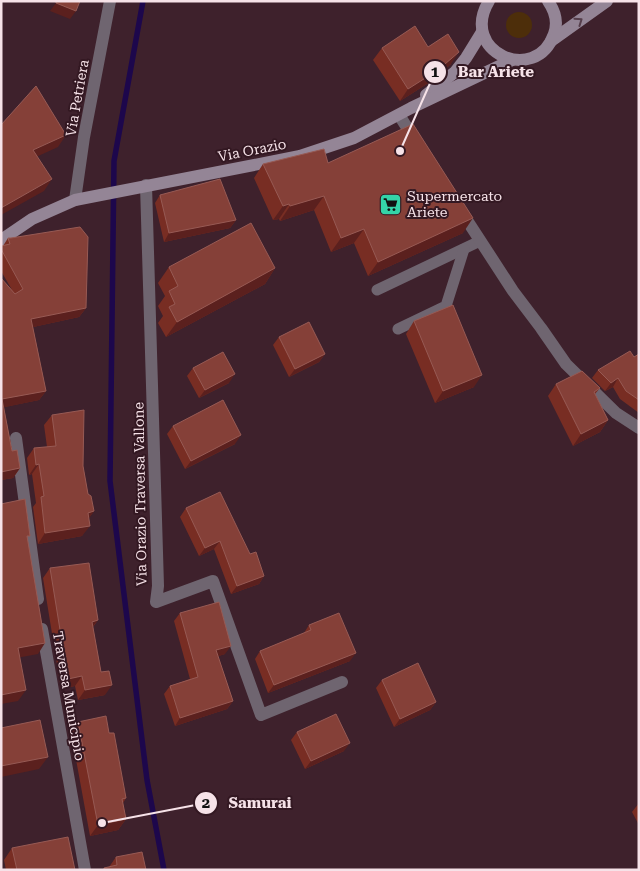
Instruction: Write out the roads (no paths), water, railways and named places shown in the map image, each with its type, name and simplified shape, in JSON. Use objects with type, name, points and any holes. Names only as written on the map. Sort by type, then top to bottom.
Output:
[{"type":"street","name":"Via Petriera","points":[[75,200],[84,137],[110,1]]},
{"type":"street","points":[[489,1],[484,9],[481,20],[482,32],[486,42],[493,50],[512,60],[535,57],[551,41],[607,1]]},
{"type":"street","points":[[548,1],[556,18],[555,30],[551,41]]},
{"type":"street","points":[[411,108],[455,72],[482,32]]},
{"type":"street","points":[[411,108],[512,60]]},
{"type":"street","name":"Via Orazio","points":[[75,200],[300,156],[354,138],[411,108]]},
{"type":"street","points":[[398,115],[422,152]]},
{"type":"street","name":"Via Orazio Traversa Vallone","points":[[146,185],[156,602],[213,581],[261,715],[342,682]]},
{"type":"street","points":[[1,240],[32,220],[75,200]]},
{"type":"street","points":[[454,200],[513,291],[566,364],[616,413],[639,428]]},
{"type":"street","name":"Traversa Municipio","points":[[16,438],[40,615],[85,870]]},
{"type":"lane","points":[[377,290],[480,241]]},
{"type":"lane","points":[[398,329],[446,306],[464,249]]},
{"type":"waterway","points":[[143,1],[114,161],[110,481],[147,780],[164,870]]},
{"type":"place","name":"Bar Ariete","points":[[400,151]]},
{"type":"place","name":"Supermercato Ariete","points":[[391,204]]},
{"type":"place","name":"Samurai","points":[[102,823]]}]
